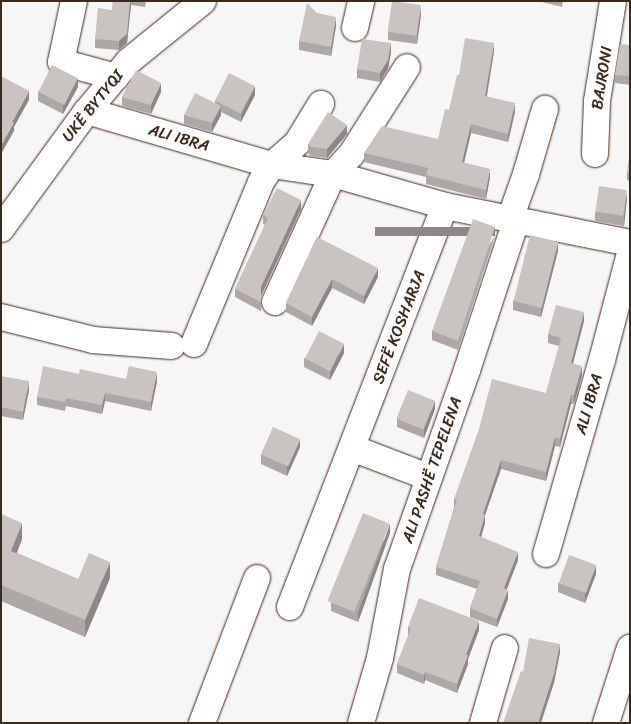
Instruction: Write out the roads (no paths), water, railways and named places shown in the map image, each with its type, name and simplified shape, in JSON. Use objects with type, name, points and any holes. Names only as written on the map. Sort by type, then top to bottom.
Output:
[{"type":"street","points":[[74,1],[61,62],[116,77]]},
{"type":"street","name":"UKË BYTYQI","points":[[1,229],[86,110],[129,61],[203,1]]},
{"type":"street","points":[[355,28],[361,1]]},
{"type":"street","name":"BAJRONI","points":[[595,154],[597,101],[613,1]]},
{"type":"street","points":[[275,302],[333,174],[351,155],[407,67]]},
{"type":"street","points":[[1,317],[93,340],[183,345],[261,182],[272,166],[297,142],[320,104]]},
{"type":"street","name":"ALI PASHË TEPELENA","points":[[361,723],[380,658],[397,570],[467,370],[545,109]]},
{"type":"street","name":"ALI IBRA","points":[[86,110],[272,166],[333,174],[445,206],[630,243]]},
{"type":"street","name":"SEFË KOSHARJA","points":[[290,607],[445,206]]},
{"type":"street","name":"ALI IBRA","points":[[546,554],[602,360],[630,253]]},
{"type":"street","points":[[352,448],[428,477]]},
{"type":"street","points":[[202,723],[257,578]]},
{"type":"street","points":[[483,723],[505,648]]},
{"type":"street","points":[[606,723],[630,648]]}]
